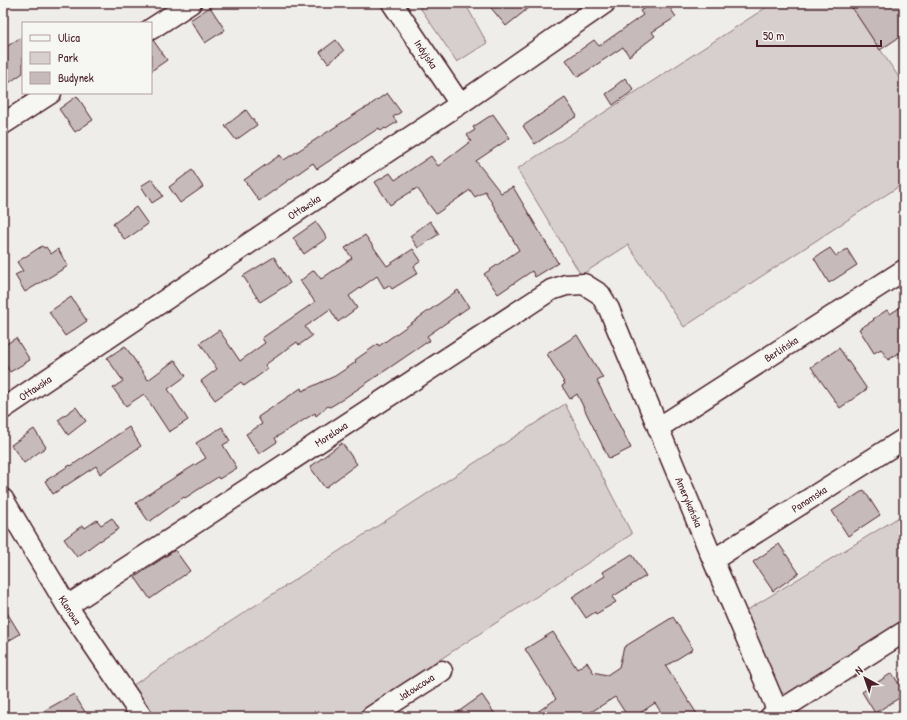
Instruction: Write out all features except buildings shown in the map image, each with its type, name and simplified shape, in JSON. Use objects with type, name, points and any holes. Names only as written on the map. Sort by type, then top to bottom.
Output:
[{"type":"street","points":[[152,27],[190,3]]},
{"type":"street","name":"Indyjska","points":[[392,3],[460,104]]},
{"type":"street","name":"Ottawska","points":[[3,410],[248,244],[460,104],[605,3]]},
{"type":"street","points":[[3,124],[49,94]]},
{"type":"street","name":"Berlińska","points":[[658,428],[904,270]]},
{"type":"street","name":"Morelowa","points":[[67,606],[552,290],[566,285],[584,284],[600,294]]},
{"type":"street","name":"Amerykańska","points":[[600,294],[609,309],[776,715]]},
{"type":"street","name":"Panamska","points":[[713,560],[904,439]]},
{"type":"street","name":"Klonowa","points":[[3,499],[67,606],[142,717]]},
{"type":"street","points":[[776,715],[904,632]]},
{"type":"street","name":"Jałowcowa","points":[[371,717],[442,671]]},
{"type":"green space","points":[[417,3],[465,3],[487,43],[457,62]]},
{"type":"green space","points":[[773,3],[849,3],[904,85],[904,183],[684,327],[628,245],[581,275],[517,169]]},
{"type":"green space","points":[[565,404],[632,534],[352,717],[149,717],[130,687]]},
{"type":"green space","points":[[904,514],[904,619],[795,690],[786,694],[778,691],[744,612]]}]
